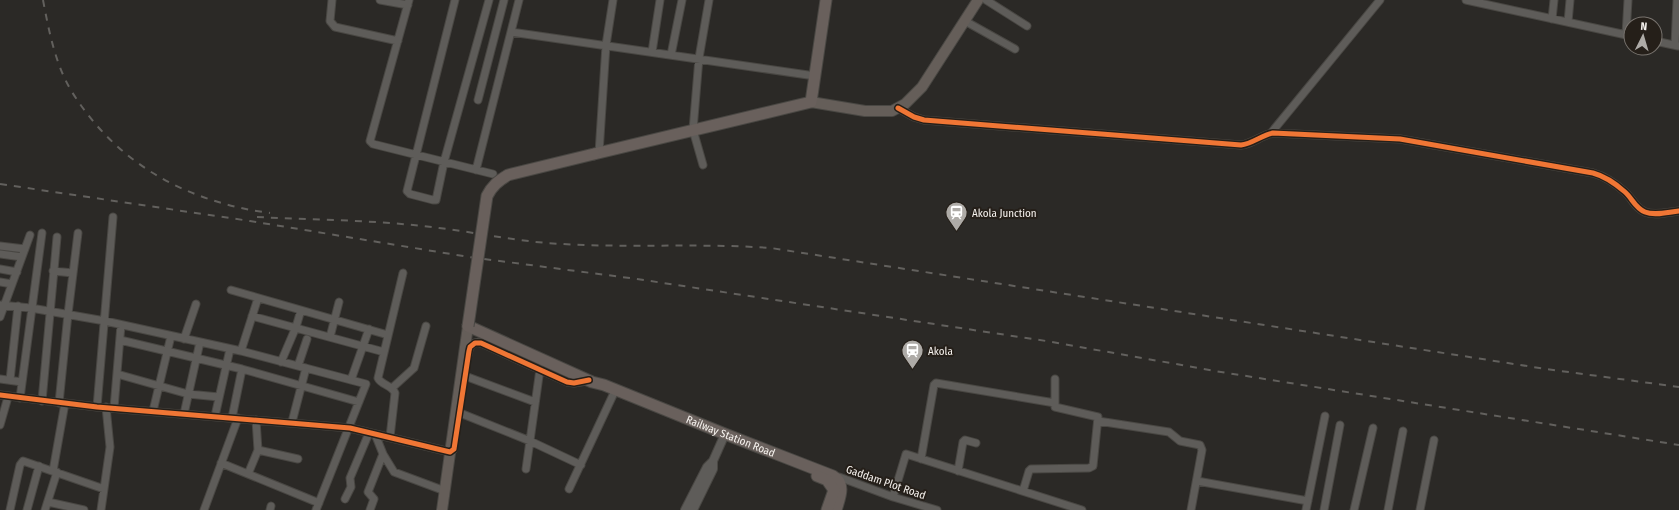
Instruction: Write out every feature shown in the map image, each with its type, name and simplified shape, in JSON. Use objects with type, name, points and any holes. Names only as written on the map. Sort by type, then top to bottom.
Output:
[{"type":"highway","points":[[468,326],[487,196],[497,181],[508,175],[811,102],[826,0]]},
{"type":"highway","name":"Railway Station Road","points":[[468,326],[576,375],[604,385],[724,437],[834,482]]},
{"type":"highway","name":"Railway Station Road","points":[[591,381],[602,391],[724,437]]},
{"type":"highway","points":[[827,510],[834,490],[834,482]]},
{"type":"highway","points":[[834,482],[842,490],[836,510]]},
{"type":"main road","points":[[811,102],[864,111],[892,111],[905,104],[922,87],[978,0]]},
{"type":"main road","points":[[442,510],[468,326]]},
{"type":"street","points":[[332,0],[330,21],[335,28],[398,41]]},
{"type":"street","points":[[380,0],[409,2],[370,141],[373,144],[493,174]]},
{"type":"street","points":[[455,0],[407,191],[410,194],[432,200],[436,200],[444,162],[489,0]]},
{"type":"street","points":[[478,100],[504,0]]},
{"type":"street","points":[[476,170],[519,0]]},
{"type":"street","points":[[596,154],[606,45],[613,0]]},
{"type":"street","points":[[652,52],[660,0]]},
{"type":"street","points":[[672,55],[682,0]]},
{"type":"street","points":[[703,165],[692,130],[699,58],[709,0]]},
{"type":"street","points":[[986,0],[1027,26]]},
{"type":"street","points":[[1271,133],[1380,0]]},
{"type":"street","points":[[1466,0],[1623,34]]},
{"type":"street","points":[[1552,19],[1554,0]]},
{"type":"street","points":[[1568,22],[1570,0]]},
{"type":"street","points":[[1628,0],[1628,16]]},
{"type":"street","points":[[1663,43],[1677,46],[1677,0]]},
{"type":"street","points":[[965,21],[1015,49]]},
{"type":"street","points":[[511,32],[699,58],[814,76]]},
{"type":"street","points":[[898,108],[914,117],[924,120],[1241,145],[1251,142],[1260,136],[1271,133],[1400,139],[1593,173],[1603,177],[1625,192],[1638,207],[1645,212],[1654,214],[1679,211]]},
{"type":"street","points":[[97,407],[113,217]]},
{"type":"street","points":[[20,398],[42,233]]},
{"type":"street","points":[[45,510],[56,472],[68,314],[78,233]]},
{"type":"street","points":[[0,316],[2,305],[17,272],[30,235]]},
{"type":"street","points":[[42,401],[49,311],[57,237]]},
{"type":"street","points":[[0,246],[25,249]]},
{"type":"street","points":[[0,254],[22,257]]},
{"type":"street","points":[[0,269],[17,272]]},
{"type":"street","points":[[53,271],[73,273]]},
{"type":"street","points":[[378,380],[403,273]]},
{"type":"street","points":[[0,282],[12,284]]},
{"type":"street","points":[[231,290],[388,335]]},
{"type":"street","points":[[241,351],[258,298]]},
{"type":"street","points":[[330,337],[339,302]]},
{"type":"street","points":[[184,339],[196,304]]},
{"type":"street","points":[[2,305],[31,308],[105,321],[241,351],[366,384],[378,380],[392,388],[395,393],[390,437]]},
{"type":"street","points":[[10,380],[18,306]]},
{"type":"street","points":[[281,362],[296,327],[300,310]]},
{"type":"street","points":[[252,316],[384,352]]},
{"type":"street","points":[[114,408],[121,325]]},
{"type":"street","points":[[392,388],[414,368],[426,326]]},
{"type":"street","points":[[351,380],[369,329]]},
{"type":"street","points":[[153,411],[171,336]]},
{"type":"street","points":[[120,340],[242,369],[359,402]]},
{"type":"street","points":[[298,366],[307,340]]},
{"type":"street","points":[[184,414],[200,342]]},
{"type":"street","points":[[0,395],[106,408],[292,422],[350,428],[372,434],[454,449],[470,347],[475,343],[478,342],[570,382],[591,381]]},
{"type":"street","points":[[215,416],[230,349]]},
{"type":"street","points":[[292,422],[306,368]]},
{"type":"street","points":[[204,510],[222,463],[235,418],[242,369]]},
{"type":"street","points":[[526,469],[540,369]]},
{"type":"street","points":[[117,374],[188,394],[219,397]]},
{"type":"street","points":[[465,376],[535,402]]},
{"type":"street","points":[[0,379],[22,382]]},
{"type":"street","points":[[1023,491],[1031,469],[1092,467],[1098,420],[1097,416],[1056,408],[1055,380]]},
{"type":"street","points":[[921,459],[934,384],[936,383],[1055,402]]},
{"type":"street","points":[[222,463],[318,506],[350,428],[366,384]]},
{"type":"street","points":[[569,489],[613,395]]},
{"type":"street","points":[[0,425],[8,396]]},
{"type":"street","points":[[101,510],[110,447],[106,408]]},
{"type":"street","points":[[460,413],[530,441],[581,465]]},
{"type":"street","points":[[1306,510],[1326,416]]},
{"type":"street","points":[[248,474],[258,450],[256,420]]},
{"type":"street","points":[[1098,420],[1169,432],[1180,441],[1200,445],[1202,450],[1191,510]]},
{"type":"street","points":[[1324,510],[1340,425]]},
{"type":"street","points":[[1354,510],[1372,428]]},
{"type":"street","points":[[1388,510],[1403,431]]},
{"type":"street","points":[[372,434],[390,468],[397,474],[445,491]]},
{"type":"street","points":[[345,499],[351,487],[350,478],[372,434]]},
{"type":"street","points":[[686,510],[707,467],[713,461],[724,437]]},
{"type":"street","points":[[958,471],[963,442],[965,440],[976,443]]},
{"type":"street","points":[[1420,510],[1434,440]]},
{"type":"street","points":[[258,450],[298,459]]},
{"type":"street","points":[[370,510],[374,499],[368,492],[383,454]]},
{"type":"street","points":[[893,497],[906,454],[1082,510]]},
{"type":"street","points":[[10,510],[21,463],[25,461],[104,489]]},
{"type":"street","points":[[693,510],[713,469],[713,461]]},
{"type":"street","points":[[26,510],[39,466]]},
{"type":"street","name":"Gaddam Plot Road","points":[[834,482],[839,476],[893,497],[937,510]]},
{"type":"street","points":[[1197,481],[1308,501]]},
{"type":"street","points":[[48,502],[84,510]]},
{"type":"railway","points":[[43,0],[53,47],[66,81],[90,117],[110,140],[133,159],[157,175],[183,189],[210,200],[240,208],[270,213]]},
{"type":"railway","points":[[0,184],[250,221],[469,257],[637,279],[1046,341],[1221,372],[1679,445]]},
{"type":"railway","points":[[257,217],[394,223],[562,244],[771,248],[1546,369],[1679,387]]},
{"type":"cycle path","points":[[898,108],[914,117],[924,120],[1241,145],[1273,133],[1400,139],[1597,174],[1618,186],[1639,208],[1645,212],[1657,214],[1679,211]]},
{"type":"cycle path","points":[[0,395],[97,407],[350,428],[450,452],[454,449],[469,351],[470,347],[475,343],[481,343],[567,382],[574,383],[589,380]]},
{"type":"place","name":"Akola Junction","points":[[956,232]]},
{"type":"place","name":"Akola","points":[[913,370]]}]
